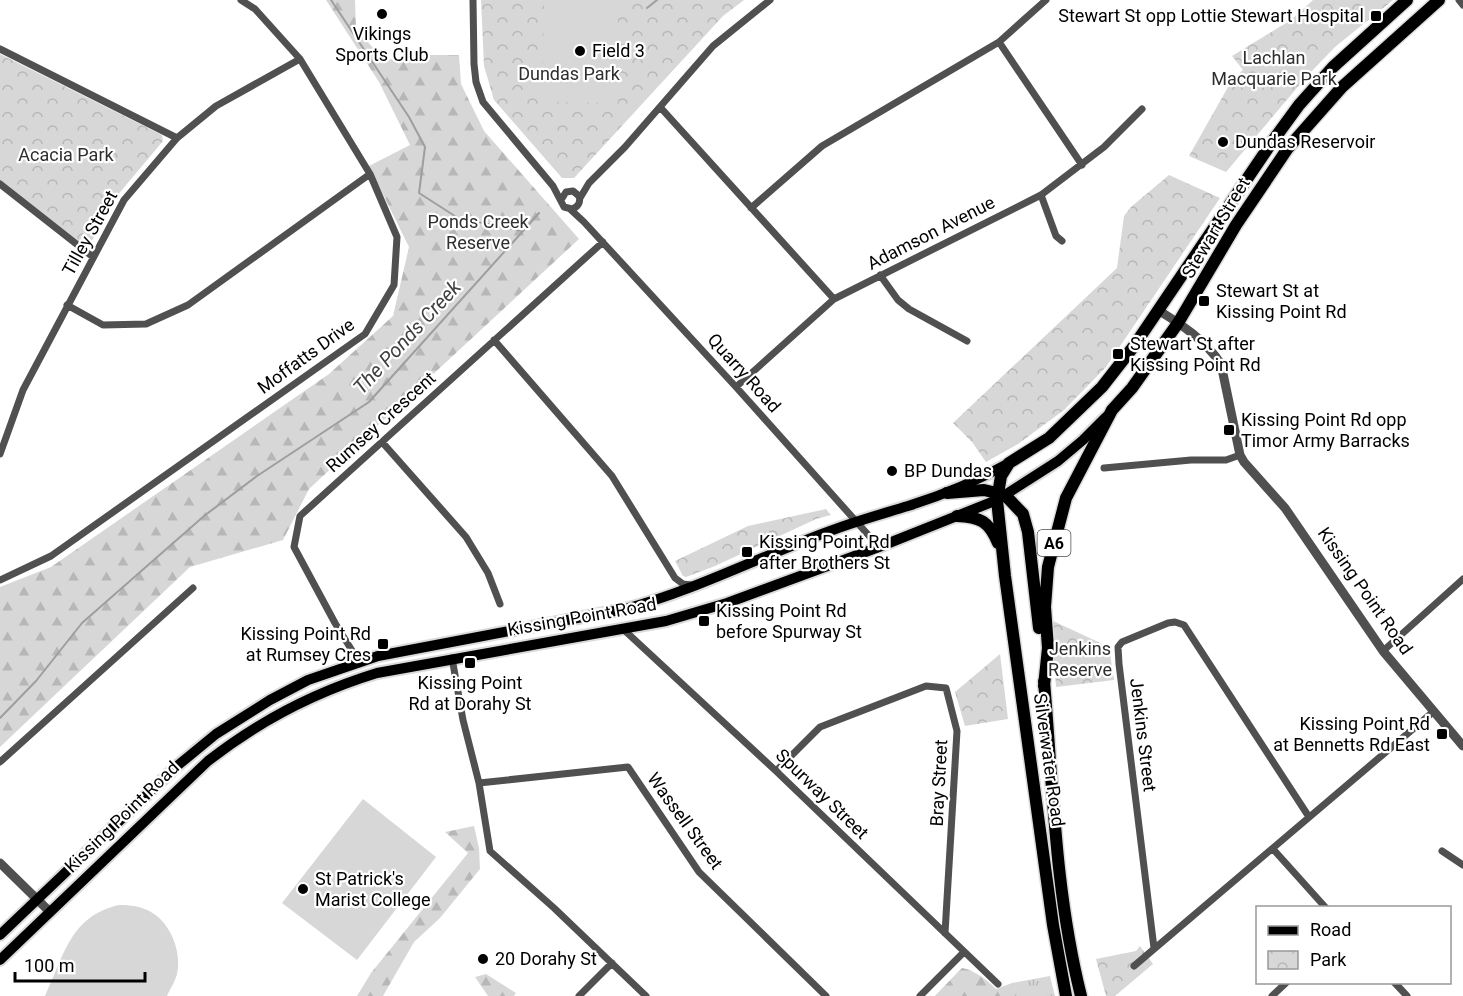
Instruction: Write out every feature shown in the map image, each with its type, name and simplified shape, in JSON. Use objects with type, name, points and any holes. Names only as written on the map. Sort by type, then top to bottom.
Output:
[{"type":"highway","name":"Stewart Street","points":[[1158,310],[1272,142],[1305,99],[1333,67],[1407,0]]},
{"type":"highway","name":"Stewart Street","points":[[1178,323],[1236,225],[1294,141],[1342,87],[1438,0]]},
{"type":"highway","name":"Kissing Point Road","points":[[1009,464],[1049,438],[1102,387],[1158,310]]},
{"type":"highway","name":"Kissing Point Road","points":[[1112,410],[1132,388],[1178,323]]},
{"type":"highway","name":"Silverwater Road","points":[[1044,686],[1048,648],[1045,607],[1047,567],[1066,498],[1112,410]]},
{"type":"highway","name":"Silverwater Road","points":[[1009,464],[1001,476],[1003,555],[1050,902],[1066,996]]},
{"type":"highway","points":[[947,493],[984,490],[1000,496]]},
{"type":"highway","name":"Silverwater Road","points":[[1000,496],[1023,514],[1028,532],[1044,686],[1058,869],[1071,957],[1081,996]]},
{"type":"highway","points":[[957,516],[977,518],[989,526],[1003,555]]},
{"type":"main road","name":"Kissing Point Road","points":[[0,960],[208,761],[244,734],[294,705],[377,673],[666,621],[727,603],[879,547],[1000,496],[1038,475],[1071,451],[1112,410]]},
{"type":"main road","name":"Kissing Point Road","points":[[0,935],[177,766],[216,734],[247,713],[294,687],[359,662],[398,652],[625,609],[696,586],[856,521],[947,493],[1009,464]]},
{"type":"street","name":"Moffatts Drive","points":[[0,580],[51,556],[365,334],[394,285],[397,237],[370,174],[300,59],[255,9],[241,0]]},
{"type":"street","points":[[473,0],[474,64],[476,82],[483,102],[553,186],[564,207],[570,209],[579,201],[589,183],[713,46],[770,0]]},
{"type":"street","points":[[751,208],[822,146],[999,42],[1046,0]]},
{"type":"street","points":[[1459,0],[1463,5]]},
{"type":"street","points":[[999,42],[1082,165]]},
{"type":"street","points":[[0,49],[177,138]]},
{"type":"street","name":"Tilley Street","points":[[0,454],[23,390],[124,200],[177,138],[216,106],[300,59]]},
{"type":"street","points":[[660,107],[834,299]]},
{"type":"street","name":"Adamson Avenue","points":[[736,387],[834,299],[1041,195],[1104,147],[1143,109]]},
{"type":"street","points":[[67,305],[103,325],[146,324],[188,305],[370,174]]},
{"type":"street","points":[[561,200],[563,194],[589,183]]},
{"type":"street","points":[[0,184],[93,256]]},
{"type":"street","points":[[553,186],[577,193],[579,201]]},
{"type":"street","points":[[1041,195],[1056,236],[1062,241]]},
{"type":"street","name":"Quarry Road","points":[[579,201],[585,222]]},
{"type":"street","name":"Quarry Road","points":[[570,209],[585,222],[736,387],[879,547]]},
{"type":"street","name":"Rumsey Crescent","points":[[359,662],[334,623],[294,547],[300,516],[603,242]]},
{"type":"street","points":[[880,275],[898,300],[909,309],[967,340]]},
{"type":"street","name":"Kissing Point Road","points":[[1158,310],[1204,343],[1221,364],[1240,455],[1250,470],[1285,508],[1383,651],[1463,746]]},
{"type":"street","points":[[494,340],[612,476],[675,578],[683,584],[696,586]]},
{"type":"street","points":[[382,441],[466,537],[488,573],[500,604]]},
{"type":"street","points":[[1104,468],[1191,460],[1226,460],[1240,455]]},
{"type":"street","points":[[1383,651],[1463,579]]},
{"type":"street","points":[[0,762],[193,588]]},
{"type":"street","name":"Jenkins Street","points":[[1154,948],[1119,664],[1118,647],[1122,642],[1168,623],[1180,623],[1184,626],[1309,818]]},
{"type":"street","name":"Spurway Street","points":[[623,628],[998,984]]},
{"type":"street","points":[[452,658],[463,720],[479,783],[490,851],[554,908],[646,996]]},
{"type":"street","name":"Bray Street","points":[[776,771],[820,727],[926,686],[946,688],[957,731],[945,933]]},
{"type":"street","points":[[1134,966],[1433,712]]},
{"type":"street","name":"Wassell Street","points":[[479,783],[628,767],[699,872],[826,996]]},
{"type":"street","points":[[1273,849],[1324,906]]},
{"type":"street","points":[[1442,851],[1463,865]]},
{"type":"street","points":[[0,863],[50,912]]},
{"type":"street","points":[[920,996],[964,952]]},
{"type":"street","points":[[579,996],[612,963]]},
{"type":"street","points":[[1272,996],[1285,984]]},
{"type":"street","points":[[1396,984],[1407,996]]},
{"type":"green space","name":"Ponds Creek Reserve","points":[[326,0],[355,0],[356,29],[385,61],[407,55],[459,55],[461,84],[484,131],[579,239],[309,489],[283,540],[190,567],[0,747],[0,587],[51,567],[329,374],[393,316],[409,247],[369,166],[410,145],[379,82]]},
{"type":"green space","name":"Dundas Park","points":[[481,0],[744,0],[723,16],[574,178],[562,178],[494,100],[484,66]]},
{"type":"green space","name":"Field 3","points":[[544,0],[618,0],[618,103],[542,102]]},
{"type":"green space","name":"Lachlan Macquarie Park","points":[[1313,0],[1393,0],[1335,47],[1307,76],[1226,172],[1189,156],[1232,80],[1243,70],[1232,56],[1291,20]]},
{"type":"green space","name":"Acacia Park","points":[[0,54],[162,135],[163,141],[116,197],[90,244],[84,245],[0,181]]},
{"type":"green space","points":[[1169,175],[1220,198],[1106,367],[1064,410],[1018,444],[986,462],[972,442],[953,423],[1117,268],[1124,216],[1131,207]]},
{"type":"green space","points":[[826,509],[831,515],[816,519],[686,577],[683,576],[675,561],[748,526]]},
{"type":"green space","name":"Jenkins Reserve","points":[[1051,620],[1109,647],[1114,680],[1056,687]]},
{"type":"green space","points":[[1000,654],[1008,719],[965,726],[955,692]]},
{"type":"green space","points":[[363,799],[436,857],[357,960],[282,903]]},
{"type":"green space","points":[[474,826],[479,848],[480,869],[440,918],[414,942],[383,996],[357,996],[371,973],[468,853],[445,832]]},
{"type":"green space","points":[[119,905],[135,906],[147,910],[158,917],[169,931],[176,948],[178,966],[176,977],[167,996],[45,996],[64,953],[79,928],[89,918]]},
{"type":"green space","points":[[1140,946],[1153,964],[1115,996],[1106,996],[1096,959],[1136,951]]},
{"type":"green space","points":[[962,968],[970,970],[996,989],[1012,983],[1050,976],[1055,996],[935,996]]},
{"type":"green space","points":[[962,968],[984,979],[1002,996],[935,996]]},
{"type":"green space","points":[[486,974],[516,993],[514,996],[488,996],[475,977]]},
{"type":"waterway","name":"The Ponds Creek","points":[[0,718],[36,681],[82,623],[204,516],[257,476],[369,402],[523,231],[458,218],[419,193],[425,147],[409,117],[331,0]]},
{"type":"waterway","points":[[647,8],[657,0]]},
{"type":"waterway","points":[[523,231],[539,213]]},
{"type":"place","name":"Vikings Sports Club","points":[[382,14]]},
{"type":"place","name":"Stewart St opp Lottie Stewart Hospital","points":[[1376,16]]},
{"type":"place","name":"Field 3","points":[[580,51]]},
{"type":"place","name":"Dundas Reservoir","points":[[1223,142]]},
{"type":"place","name":"Stewart St at Kissing Point Rd","points":[[1204,301]]},
{"type":"place","name":"Stewart St after Kissing Point Rd","points":[[1118,354]]},
{"type":"place","name":"Kissing Point Rd opp Timor Army Barracks","points":[[1229,430]]},
{"type":"place","name":"BP Dundas","points":[[892,471]]},
{"type":"place","name":"Kissing Point Rd after Brothers St","points":[[747,552]]},
{"type":"place","name":"Kissing Point Rd before Spurway St","points":[[704,621]]},
{"type":"place","name":"Kissing Point Rd at Rumsey Cres","points":[[383,644]]},
{"type":"place","name":"Kissing Point Rd at Dorahy St","points":[[470,663]]},
{"type":"place","name":"Kissing Point Rd at Bennetts Rd East","points":[[1442,734]]},
{"type":"place","name":"St Patrick's Marist College","points":[[303,889]]},
{"type":"place","name":"20 Dorahy St","points":[[483,959]]}]
